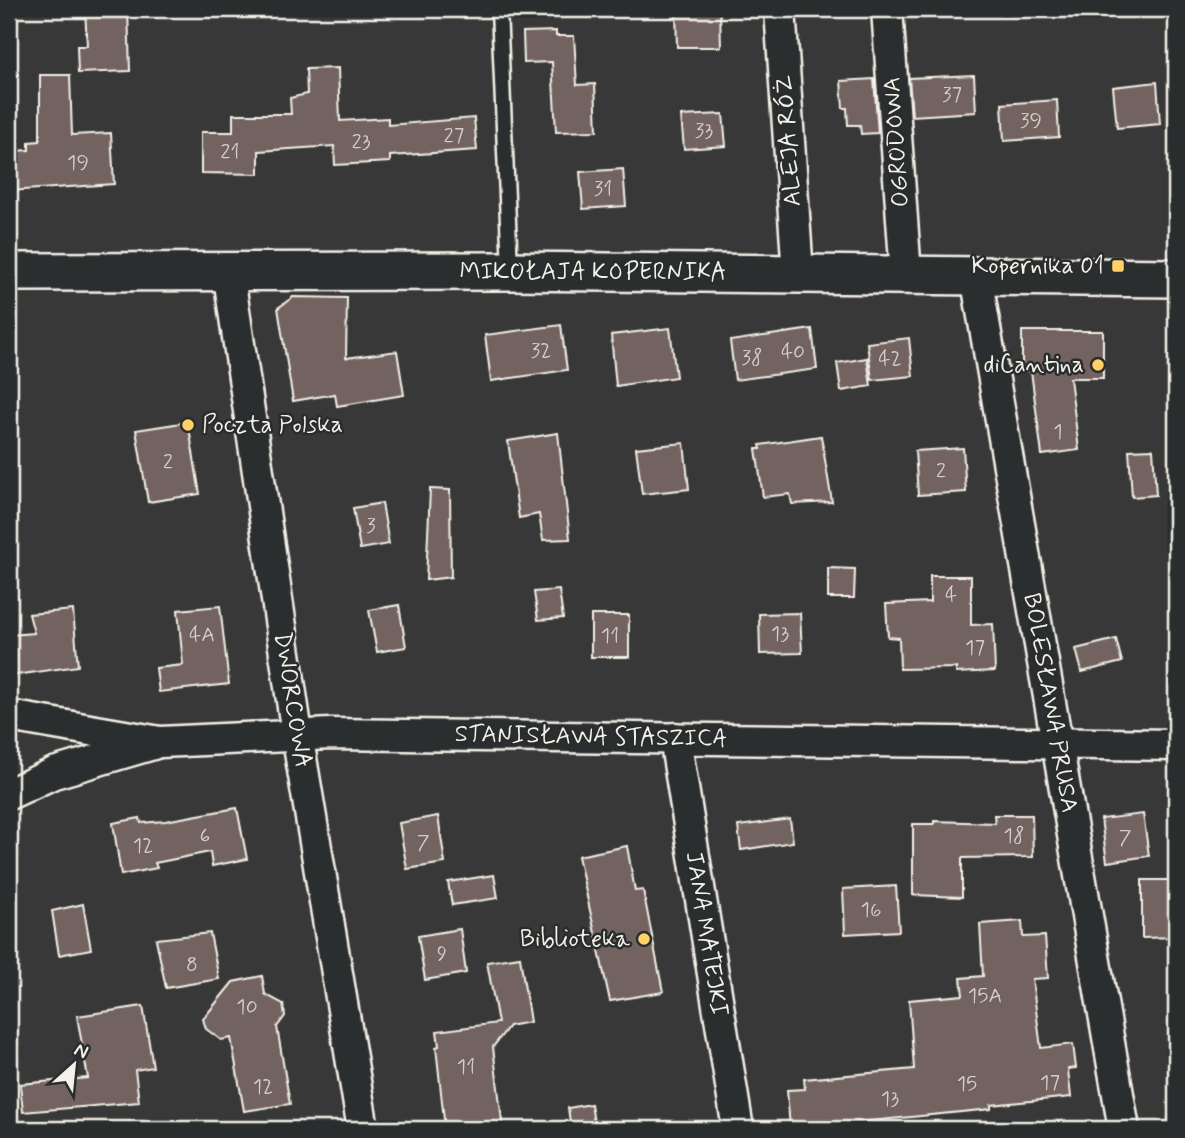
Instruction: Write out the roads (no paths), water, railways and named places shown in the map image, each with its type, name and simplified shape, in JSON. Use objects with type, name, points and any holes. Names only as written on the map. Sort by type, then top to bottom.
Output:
[{"type":"street","name":"ALEJA RÓŻ","points":[[780,9],[798,274]]},
{"type":"street","name":"OGRODOWA","points":[[887,9],[906,275]]},
{"type":"street","name":"DWORCOWA","points":[[228,270],[297,734],[363,1129]]},
{"type":"street","name":"MIKOŁAJA KOPERNIKA","points":[[9,272],[510,271],[1176,278]]},
{"type":"street","name":"BOLESŁAWA PRUSA","points":[[976,276],[1124,1129]]},
{"type":"street","name":"STANISŁAWA STASZICA","points":[[9,716],[160,742],[297,734],[1176,745]]},
{"type":"street","name":"JANA MATEJKI","points":[[675,738],[738,1129]]},
{"type":"street","points":[[9,794],[54,774],[160,742]]},
{"type":"lane","points":[[499,9],[510,271]]},
{"type":"place","name":"Kopernika 01","points":[[1118,266]]},
{"type":"place","name":"diCantina","points":[[1098,365]]},
{"type":"place","name":"Poczta Polska","points":[[188,425]]},
{"type":"place","name":"Biblioteka","points":[[644,939]]}]
